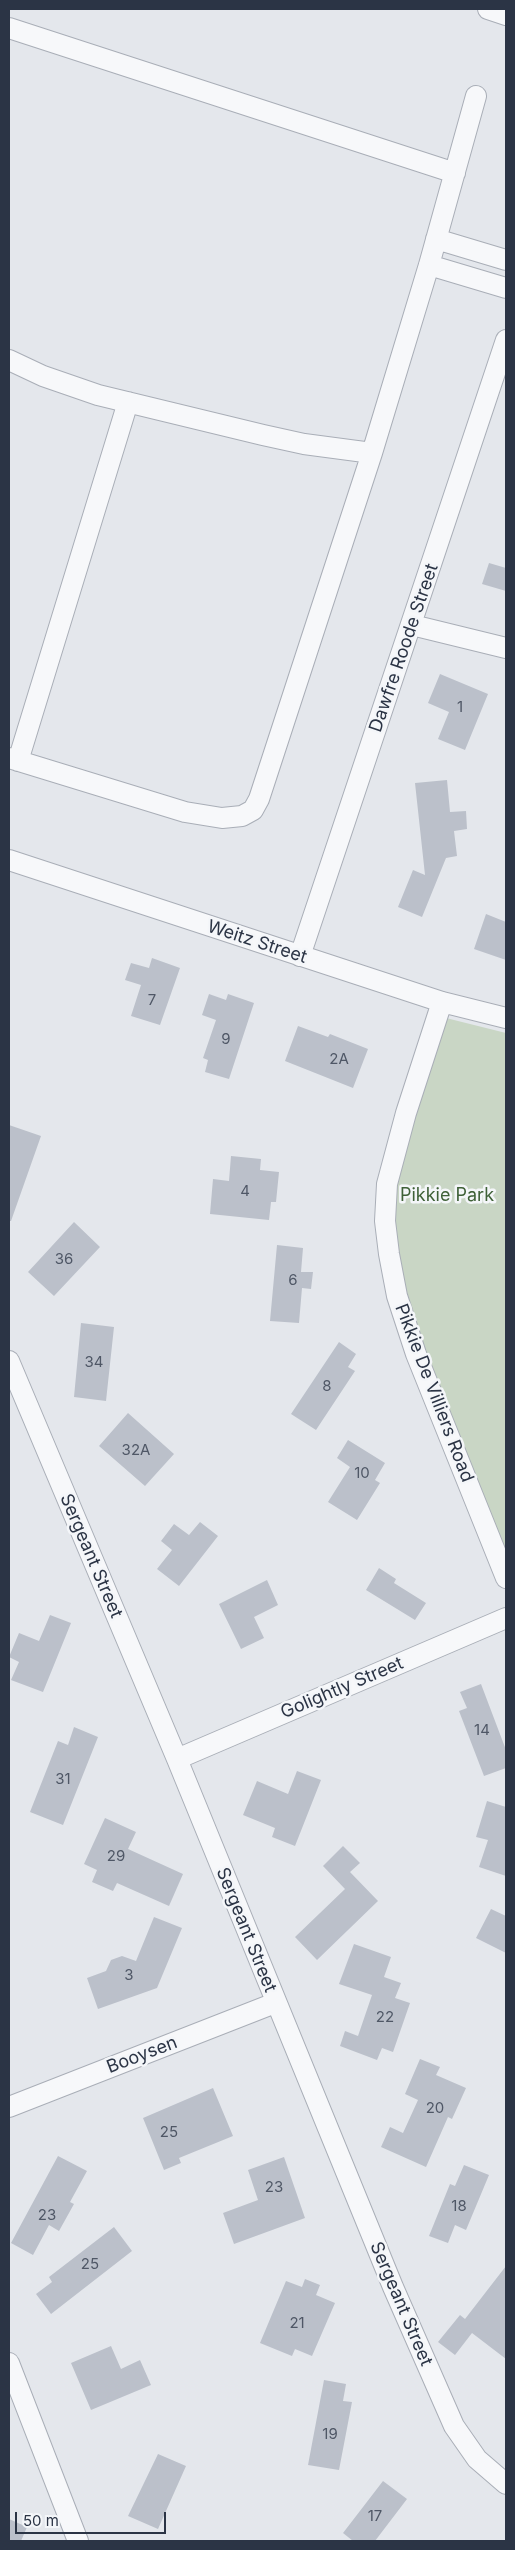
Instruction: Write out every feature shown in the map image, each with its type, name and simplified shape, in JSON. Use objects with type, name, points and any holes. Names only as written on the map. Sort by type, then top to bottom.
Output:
[{"type":"street","points":[[488,9],[506,15]]},
{"type":"street","points":[[9,28],[455,173]]},
{"type":"street","points":[[128,402],[14,760],[186,812],[222,818],[242,816],[253,810],[259,798],[372,453],[429,265],[476,96]]},
{"type":"street","points":[[436,239],[506,260]]},
{"type":"street","points":[[429,265],[506,288]]},
{"type":"street","name":"Dawfre Roode Street","points":[[300,956],[506,340]]},
{"type":"street","points":[[9,360],[43,376],[128,402],[304,444],[372,453]]},
{"type":"street","points":[[412,625],[506,648]]},
{"type":"street","name":"Weitz Street","points":[[9,860],[442,1002],[506,1018]]},
{"type":"street","name":"Pikkie De Villiers Road","points":[[442,1002],[406,1113],[386,1184],[385,1221],[397,1296],[416,1354],[506,1578]]},
{"type":"street","name":"Sergeant Street","points":[[9,1361],[177,1759],[275,2003],[389,2278],[454,2426],[477,2459],[506,2484]]},
{"type":"street","name":"Golightly Street","points":[[177,1759],[506,1618]]},
{"type":"street","name":"Booysen","points":[[9,2107],[275,2003]]},
{"type":"street","points":[[9,2363],[78,2541]]},
{"type":"green space","name":"Pikkie Park","points":[[438,1016],[506,1033],[506,1566],[399,1295],[387,1191]]},
{"type":"building","points":[[489,563],[506,568],[506,591],[482,584]]},
{"type":"building","points":[[440,674],[488,694],[465,750],[438,739],[449,712],[428,703]]},
{"type":"building","points":[[447,780],[450,812],[466,811],[467,829],[454,831],[457,856],[446,858],[422,917],[398,907],[413,870],[425,875],[415,783]]},
{"type":"building","points":[[486,914],[506,922],[506,960],[474,949]]},
{"type":"building","points":[[152,958],[180,968],[160,1025],[131,1016],[141,985],[125,980],[131,963],[149,968]]},
{"type":"building","points":[[209,994],[226,1000],[228,994],[254,1003],[229,1079],[205,1072],[208,1060],[203,1058],[216,1020],[202,1015]]},
{"type":"building","points":[[298,1026],[328,1037],[330,1034],[368,1049],[353,1088],[285,1061]]},
{"type":"building","points":[[9,1125],[41,1136],[11,1221],[9,1221]]},
{"type":"building","points":[[231,1156],[261,1159],[260,1170],[279,1172],[276,1202],[271,1202],[269,1220],[210,1214],[213,1179],[229,1181]]},
{"type":"building","points":[[74,1222],[100,1247],[54,1296],[28,1272]]},
{"type":"building","points":[[277,1245],[303,1248],[301,1272],[313,1272],[311,1289],[302,1288],[299,1323],[270,1321]]},
{"type":"building","points":[[81,1323],[114,1327],[106,1401],[74,1397]]},
{"type":"building","points":[[339,1342],[356,1354],[348,1367],[355,1371],[316,1430],[291,1414]]},
{"type":"building","points":[[128,1413],[174,1454],[145,1486],[99,1446]]},
{"type":"building","points":[[348,1440],[385,1463],[375,1480],[380,1483],[357,1520],[328,1502],[350,1467],[337,1458]]},
{"type":"building","points":[[200,1522],[218,1536],[179,1586],[157,1569],[172,1550],[161,1541],[174,1524],[189,1535]]},
{"type":"building","points":[[379,1568],[396,1579],[394,1583],[426,1603],[415,1620],[366,1590]]},
{"type":"building","points":[[267,1580],[278,1605],[254,1617],[264,1638],[241,1649],[219,1604]]},
{"type":"building","points":[[50,1615],[71,1623],[43,1692],[11,1680],[19,1662],[9,1657],[19,1633],[39,1641]]},
{"type":"building","points":[[481,1684],[506,1750],[506,1768],[484,1776],[459,1711],[467,1708],[460,1692]]},
{"type":"building","points":[[74,1727],[98,1737],[63,1825],[30,1812],[58,1741],[68,1745]]},
{"type":"building","points":[[297,1771],[321,1780],[295,1846],[272,1837],[275,1828],[243,1815],[257,1781],[288,1794]]},
{"type":"building","points":[[487,1801],[506,1807],[506,1876],[479,1867],[488,1840],[476,1837]]},
{"type":"building","points":[[105,1818],[136,1832],[128,1849],[183,1874],[169,1906],[117,1883],[113,1891],[92,1882],[97,1870],[84,1864]]},
{"type":"building","points":[[343,1846],[360,1863],[350,1872],[378,1901],[317,1960],[295,1937],[345,1889],[323,1866]]},
{"type":"building","points":[[491,1909],[506,1916],[506,1953],[476,1938]]},
{"type":"building","points":[[154,1917],[182,1928],[157,1988],[98,2009],[87,1978],[106,1971],[111,1960],[122,1956],[136,1961]]},
{"type":"building","points":[[354,1944],[391,1957],[384,1977],[401,1983],[395,1998],[410,2003],[393,2052],[382,2048],[377,2060],[340,2046],[345,2031],[358,2036],[372,1995],[339,1984]]},
{"type":"building","points":[[420,2059],[440,2067],[436,2075],[466,2088],[452,2119],[448,2117],[426,2167],[381,2147],[390,2127],[403,2133],[418,2100],[405,2094]]},
{"type":"building","points":[[213,2088],[233,2136],[179,2158],[181,2163],[164,2170],[143,2118]]},
{"type":"building","points":[[58,2156],[87,2171],[70,2202],[74,2204],[59,2231],[49,2225],[33,2255],[11,2243]]},
{"type":"building","points":[[284,2157],[305,2218],[234,2244],[223,2213],[258,2200],[248,2170]]},
{"type":"building","points":[[464,2165],[489,2175],[466,2230],[455,2225],[448,2243],[429,2236],[450,2184],[455,2186]]},
{"type":"building","points":[[114,2227],[132,2251],[51,2314],[36,2294],[52,2282],[49,2277]]},
{"type":"building","points":[[506,2266],[506,2359],[472,2333],[455,2355],[438,2342],[460,2315],[465,2319]]},
{"type":"building","points":[[305,2279],[320,2285],[316,2295],[335,2303],[312,2356],[295,2349],[292,2356],[260,2343],[286,2281],[302,2287]]},
{"type":"building","points":[[111,2346],[121,2369],[140,2360],[151,2385],[91,2410],[71,2363]]},
{"type":"building","points":[[324,2380],[346,2384],[343,2401],[352,2402],[339,2470],[308,2465]]},
{"type":"building","points":[[158,2454],[186,2466],[158,2529],[128,2516]]},
{"type":"building","points":[[383,2481],[407,2499],[375,2541],[353,2541],[343,2533]]},
{"type":"building","points":[[9,2519],[27,2527],[21,2541],[9,2541]]}]
